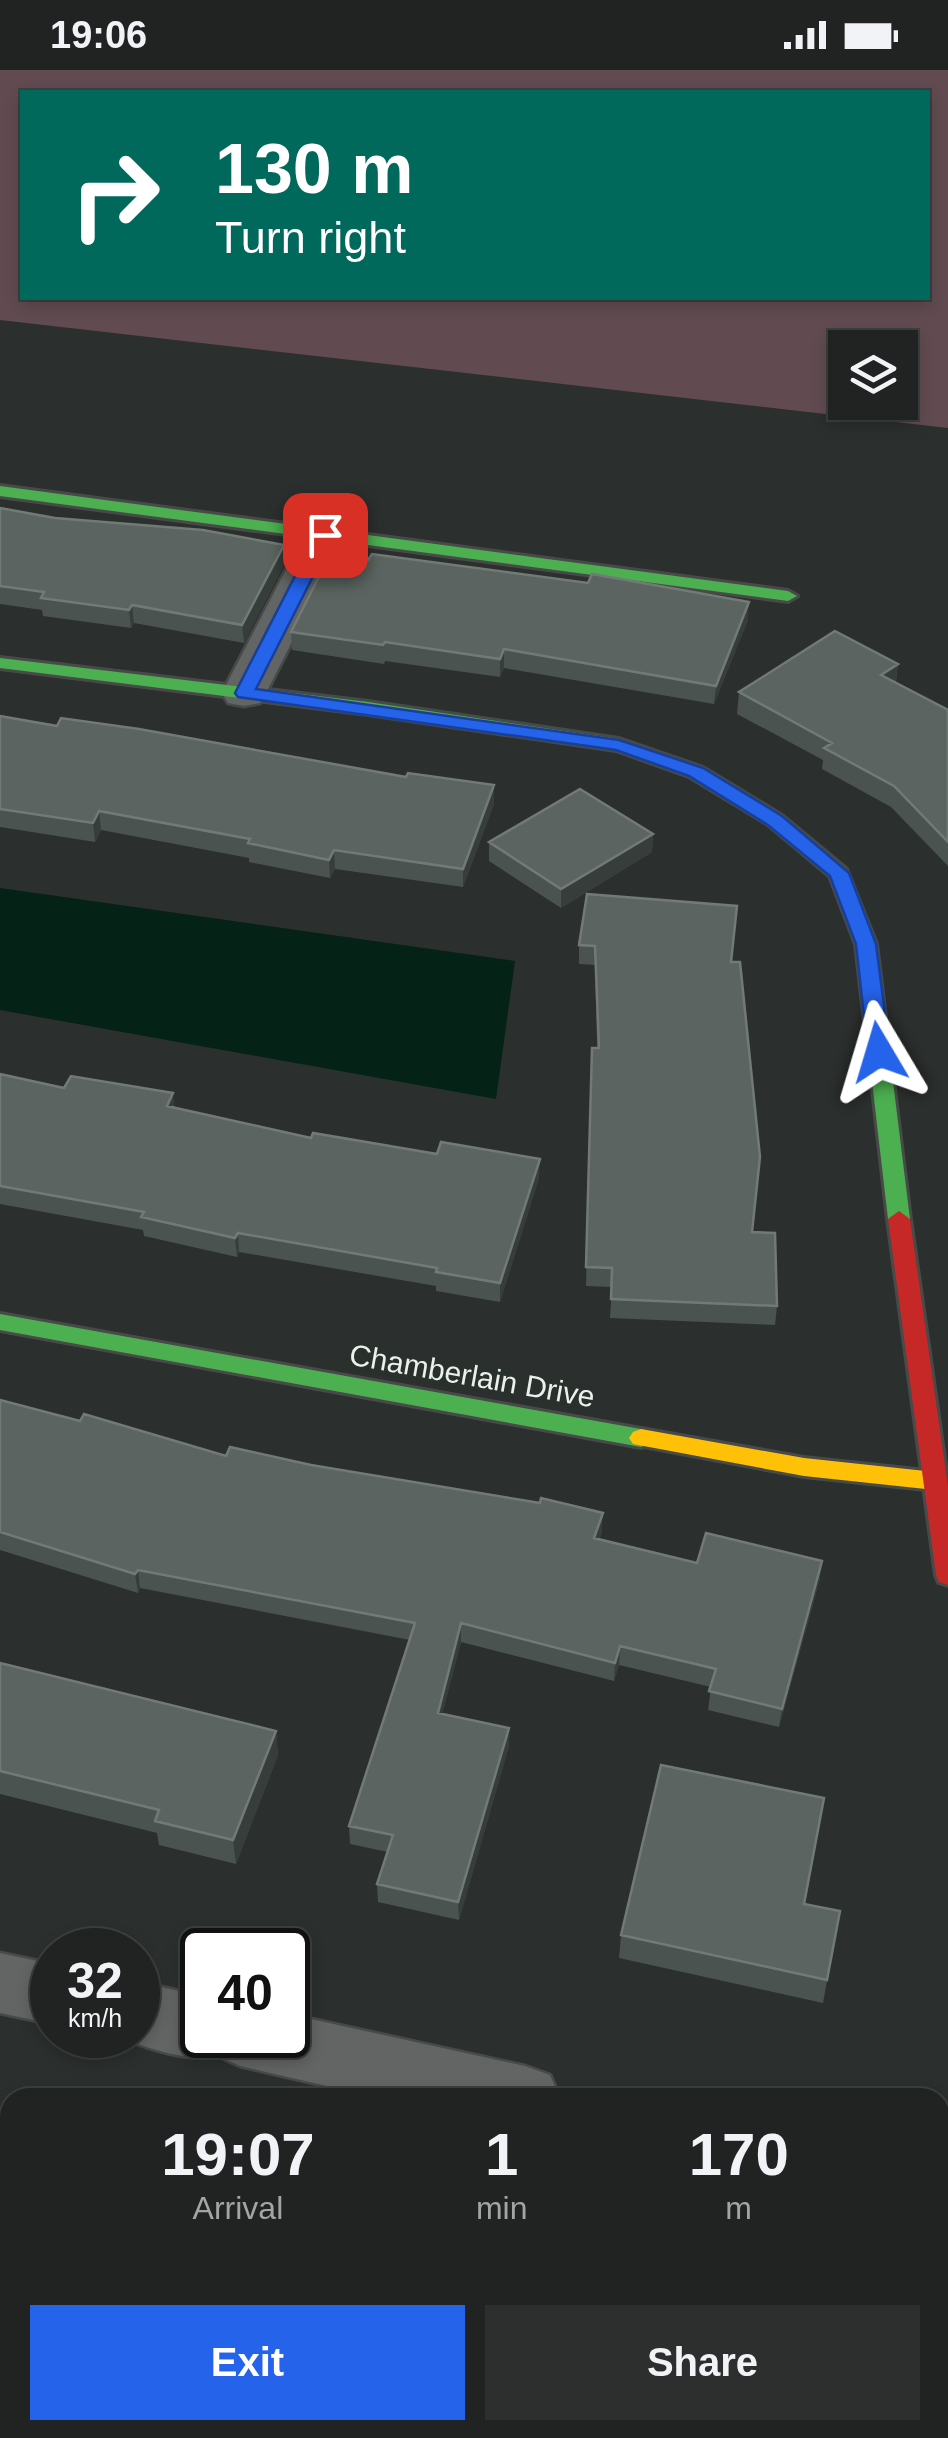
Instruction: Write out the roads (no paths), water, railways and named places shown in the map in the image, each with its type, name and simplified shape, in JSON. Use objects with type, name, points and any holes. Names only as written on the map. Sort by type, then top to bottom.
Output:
[{"type":"street","points":[[0,492],[788,596]]},
{"type":"street","points":[[244,693],[325,535]]},
{"type":"street","points":[[0,663],[619,745],[696,772],[775,820],[839,873],[866,944],[948,1574]]},
{"type":"street","name":"Chamberlain Drive","points":[[0,1322],[804,1467],[934,1480]]},
{"type":"street","points":[[0,1982],[30,1989]]},
{"type":"street","points":[[310,2050],[480,2088]]}]
